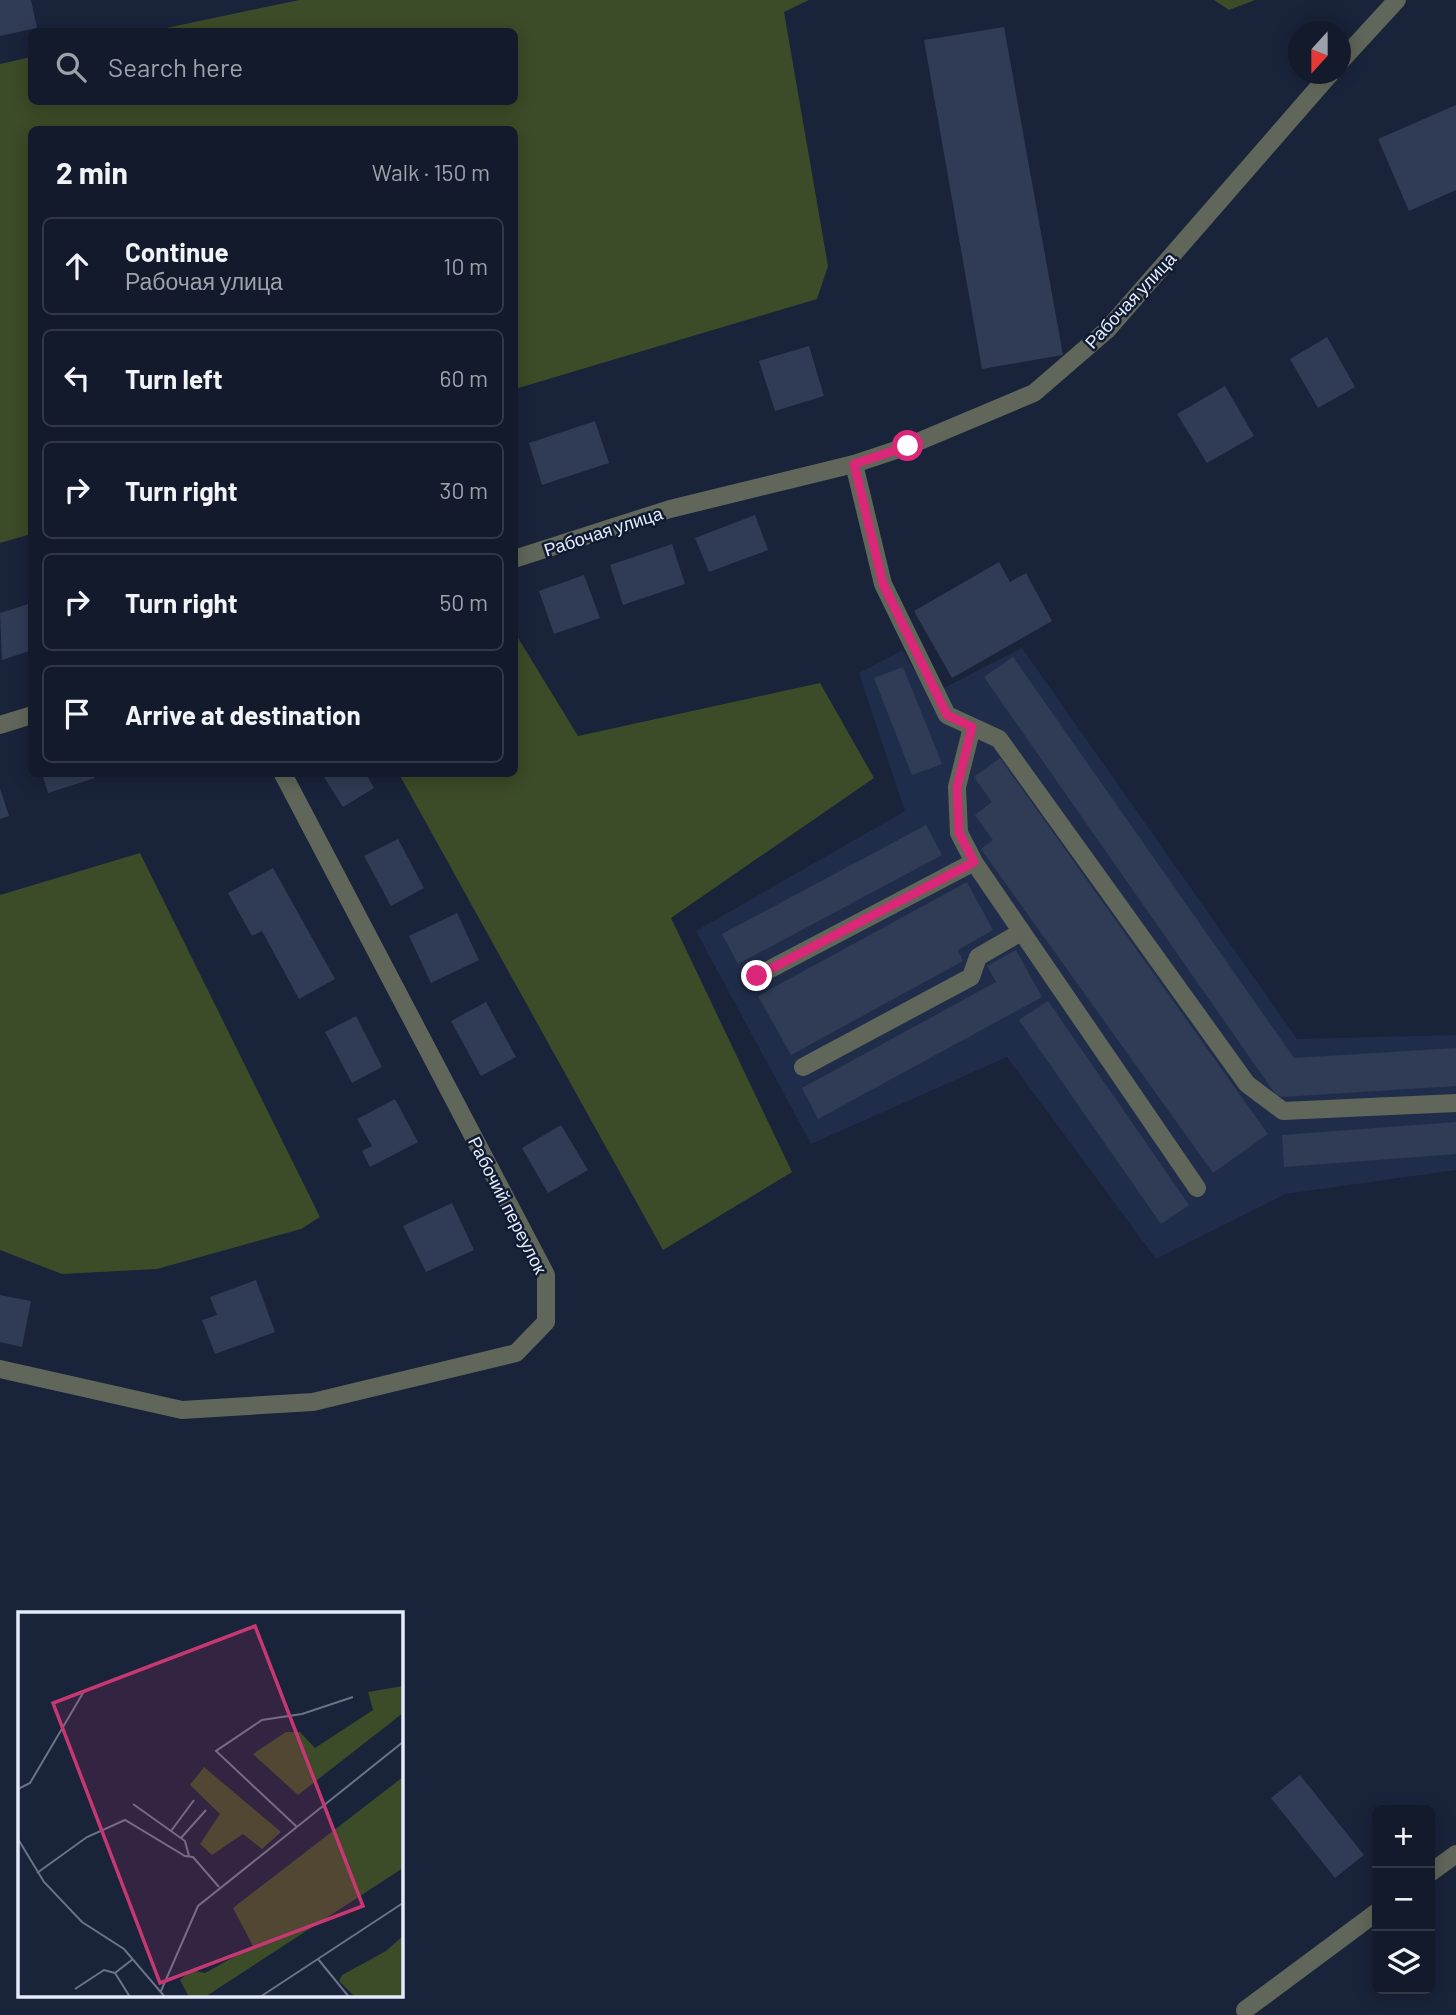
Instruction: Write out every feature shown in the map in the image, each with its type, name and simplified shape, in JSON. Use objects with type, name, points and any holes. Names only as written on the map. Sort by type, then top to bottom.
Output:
[{"type":"street","points":[[1351,50],[1397,0]]},
{"type":"street","name":"Рабочая улица","points":[[518,558],[670,509],[854,464],[908,446],[1034,393],[1107,330],[1321,84]]},
{"type":"street","points":[[854,464],[883,584],[947,715],[999,739],[1247,1084],[1283,1111],[1456,1102]]},
{"type":"street","points":[[0,725],[28,716]]},
{"type":"street","points":[[972,727],[957,787],[959,833],[974,862],[1197,1188]]},
{"type":"street","name":"Рабочий переулок","points":[[0,1369],[182,1410],[313,1402],[516,1353],[546,1322],[546,1275],[285,777]]},
{"type":"street","points":[[757,976],[974,862]]},
{"type":"street","points":[[803,1067],[971,977],[978,957],[1021,932]]},
{"type":"street","points":[[1435,1869],[1456,1854]]},
{"type":"street","points":[[1245,2010],[1372,1916]]},
{"type":"shaded area","points":[[1022,648],[1297,1039],[1456,1035],[1456,1170],[1285,1194],[1156,1259],[1007,1057],[811,1144],[696,931],[905,811],[859,673],[902,650],[930,695]]},
{"type":"green space","points":[[299,0],[809,0],[784,12],[828,266],[817,299],[518,388],[518,126],[28,126],[28,535],[0,543],[0,64],[28,58],[28,105],[518,105],[518,28],[166,28]]},
{"type":"green space","points":[[1214,0],[1255,0],[1229,10]]},
{"type":"green space","points":[[518,638],[578,736],[820,683],[874,778],[671,918],[792,1172],[663,1250],[401,777],[518,777]]},
{"type":"green space","points":[[140,853],[320,1217],[301,1229],[157,1269],[62,1274],[0,1250],[0,895]]},
{"type":"building","points":[[0,0],[31,0],[37,28],[0,36]]},
{"type":"building","points":[[1004,27],[1063,355],[982,369],[924,40]]},
{"type":"building","points":[[1456,105],[1456,190],[1409,211],[1378,139]]},
{"type":"building","points":[[1327,337],[1355,387],[1318,408],[1290,359]]},
{"type":"building","points":[[809,346],[824,396],[775,411],[759,361]]},
{"type":"building","points":[[1225,386],[1254,436],[1207,463],[1177,414]]},
{"type":"building","points":[[595,421],[609,463],[542,485],[529,443]]},
{"type":"building","points":[[755,515],[768,550],[709,572],[695,538]]},
{"type":"building","points":[[672,544],[685,584],[623,605],[610,565]]},
{"type":"building","points":[[999,562],[1010,582],[1026,573],[1052,621],[952,678],[914,611]]},
{"type":"building","points":[[584,575],[600,618],[554,634],[539,591]]},
{"type":"building","points":[[28,604],[28,651],[2,660],[0,613]]},
{"type":"building","points":[[1013,657],[1294,1058],[1456,1048],[1456,1086],[1282,1097],[1276,1095],[984,677]]},
{"type":"building","points":[[903,667],[942,764],[912,775],[874,678]]},
{"type":"building","points":[[1000,758],[1268,1134],[1213,1173],[981,849],[993,840],[975,815],[992,802],[974,777]]},
{"type":"building","points":[[43,777],[95,777],[95,778],[48,793]]},
{"type":"building","points":[[324,777],[368,777],[374,788],[343,807]]},
{"type":"building","points":[[0,788],[9,816],[0,819]]},
{"type":"building","points":[[926,825],[942,855],[738,964],[722,934]]},
{"type":"building","points":[[398,839],[424,888],[391,906],[364,856]]},
{"type":"building","points":[[273,868],[335,979],[299,999],[262,931],[252,936],[228,893]]},
{"type":"building","points":[[967,882],[993,930],[958,950],[963,961],[791,1055],[758,996]]},
{"type":"building","points":[[457,913],[479,960],[431,983],[409,936]]},
{"type":"building","points":[[1016,950],[1042,997],[818,1119],[802,1088],[996,982],[987,966]]},
{"type":"building","points":[[1048,1001],[1189,1205],[1161,1224],[1019,1020]]},
{"type":"building","points":[[486,1002],[516,1057],[481,1076],[451,1021]]},
{"type":"building","points":[[356,1016],[382,1067],[352,1083],[325,1032]]},
{"type":"building","points":[[395,1099],[418,1142],[370,1167],[362,1151],[372,1146],[357,1119]]},
{"type":"building","points":[[1456,1122],[1456,1154],[1284,1167],[1282,1135]]},
{"type":"building","points":[[561,1125],[588,1170],[548,1193],[522,1148]]},
{"type":"building","points":[[452,1203],[474,1250],[426,1272],[403,1226]]},
{"type":"building","points":[[256,1280],[275,1332],[215,1354],[202,1320],[217,1315],[210,1297]]},
{"type":"building","points":[[0,1295],[31,1301],[22,1347],[0,1342]]},
{"type":"building","points":[[1300,1775],[1364,1855],[1335,1878],[1271,1798]]},
{"type":"route","points":[[757,976],[974,862],[959,833],[957,787],[972,727],[947,715],[883,584],[854,464],[908,446]]}]
